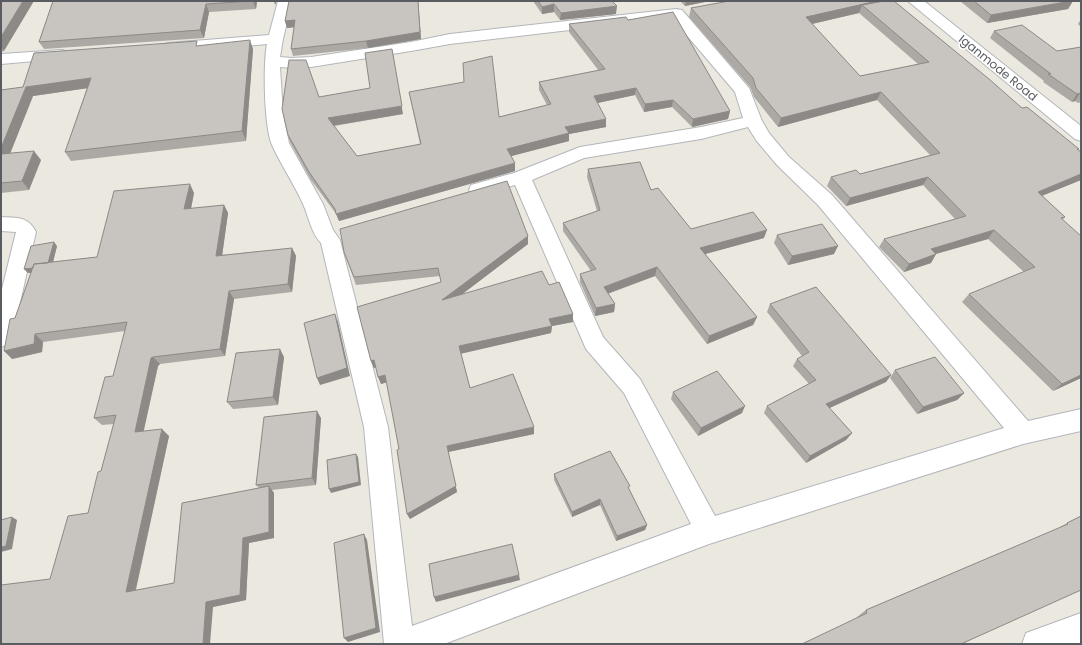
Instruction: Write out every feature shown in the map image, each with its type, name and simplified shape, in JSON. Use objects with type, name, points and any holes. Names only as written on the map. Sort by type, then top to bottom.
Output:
[{"type":"street","points":[[285,1],[273,49],[275,114],[280,143],[313,204],[331,232],[330,240],[376,427],[399,644]]},
{"type":"street","name":"Iganmode Road","points":[[915,1],[1074,123],[1081,135]]},
{"type":"street","points":[[273,49],[283,63],[316,61],[421,46],[450,39],[683,12],[743,91],[753,121],[762,136],[783,161],[825,200],[1022,433]]},
{"type":"street","points":[[154,49],[273,49]]},
{"type":"street","points":[[1,59],[78,54]]},
{"type":"street","points":[[460,195],[521,177],[580,153],[700,133],[753,121]]},
{"type":"street","points":[[521,177],[594,342],[632,386],[709,531]]},
{"type":"street","points":[[1,224],[20,225],[25,228],[26,232],[1,338]]},
{"type":"street","points":[[404,644],[709,531],[1022,433],[1081,420]]},
{"type":"street","points":[[1037,644],[1081,628]]},
{"type":"building","points":[[1,1],[23,1],[1,37]]},
{"type":"building","points":[[53,1],[252,1],[206,4],[200,30],[39,42]]},
{"type":"building","points":[[289,1],[418,1],[420,32],[366,41],[291,49],[295,20],[285,21]]},
{"type":"building","points":[[538,1],[612,1],[617,6],[561,13],[554,4],[542,7]]},
{"type":"building","points":[[729,1],[877,1],[806,17],[860,76],[929,62],[862,5],[884,1],[894,1],[1022,108],[1027,107],[1079,149],[1077,149],[1081,152],[1081,174],[1038,192],[1065,217],[1061,218],[1081,236],[1081,375],[1062,384],[969,294],[1035,267],[994,230],[931,249],[936,254],[909,264],[884,239],[966,216],[928,177],[850,198],[831,177],[856,170],[860,174],[940,153],[881,92],[781,118],[756,88],[753,78],[691,8]]},
{"type":"building","points":[[974,1],[1071,1],[991,15]]},
{"type":"building","points":[[673,12],[730,111],[693,119],[673,100],[645,104],[636,88],[594,96],[606,119],[565,127],[569,133],[507,149],[515,163],[336,214],[335,209],[309,172],[288,135],[282,109],[289,60],[306,60],[319,97],[370,88],[365,53],[392,49],[402,106],[328,118],[357,156],[421,144],[409,92],[464,82],[463,63],[492,56],[499,117],[551,104],[539,82],[605,69],[569,24],[626,17],[628,20]]},
{"type":"building","points":[[1022,25],[1057,51],[1081,47],[1081,93],[1077,94],[1048,74],[1051,74],[994,31]]},
{"type":"building","points":[[250,40],[242,131],[65,152],[91,78],[26,87],[1,148],[1,90],[23,87],[34,53],[197,41],[196,46]]},
{"type":"building","points":[[34,151],[22,181],[1,183],[1,154]]},
{"type":"building","points":[[640,162],[651,190],[658,188],[691,229],[753,212],[767,230],[700,248],[757,317],[709,336],[657,267],[604,287],[615,304],[596,308],[580,274],[596,269],[563,223],[600,210],[588,169]]},
{"type":"building","points":[[507,181],[528,236],[442,300],[542,271],[549,285],[559,282],[573,314],[549,319],[552,326],[459,346],[470,388],[513,374],[534,427],[447,446],[456,486],[407,514],[397,450],[399,449],[385,375],[378,377],[374,360],[371,361],[357,307],[441,282],[438,268],[354,277],[344,252],[340,229]]},
{"type":"building","points":[[190,184],[184,209],[224,205],[216,256],[292,248],[288,284],[229,291],[220,349],[151,358],[135,432],[162,429],[126,592],[174,583],[182,503],[269,486],[269,532],[243,538],[240,595],[206,602],[203,644],[1,644],[1,585],[50,579],[68,516],[88,513],[98,472],[101,471],[116,415],[94,418],[105,377],[113,376],[127,322],[35,334],[34,344],[4,351],[10,319],[15,318],[34,264],[97,257],[114,191]]},
{"type":"building","points":[[822,224],[838,246],[792,256],[777,235]]},
{"type":"building","points":[[54,242],[48,263],[34,264],[33,268],[24,269],[31,246]]},
{"type":"building","points":[[816,287],[891,375],[826,404],[852,433],[810,456],[767,406],[816,380],[797,359],[809,352],[770,304]]},
{"type":"building","points":[[335,314],[347,368],[317,378],[304,323]]},
{"type":"building","points":[[280,349],[273,397],[227,402],[236,353]]},
{"type":"building","points":[[935,357],[964,393],[923,407],[895,370]]},
{"type":"building","points":[[717,371],[745,406],[701,428],[673,392]]},
{"type":"building","points":[[317,411],[312,478],[256,485],[264,417]]},
{"type":"building","points":[[610,451],[630,486],[628,487],[647,525],[617,536],[600,499],[572,512],[554,474]]},
{"type":"building","points":[[356,454],[359,482],[329,489],[327,460]]},
{"type":"building","points":[[1081,516],[1081,590],[961,644],[802,644],[867,613],[866,610],[1068,524],[1067,523]]},
{"type":"building","points":[[12,517],[6,546],[1,547],[1,520]]},
{"type":"building","points":[[364,534],[376,628],[344,638],[334,543]]},
{"type":"building","points":[[512,544],[519,575],[434,597],[429,564]]}]
